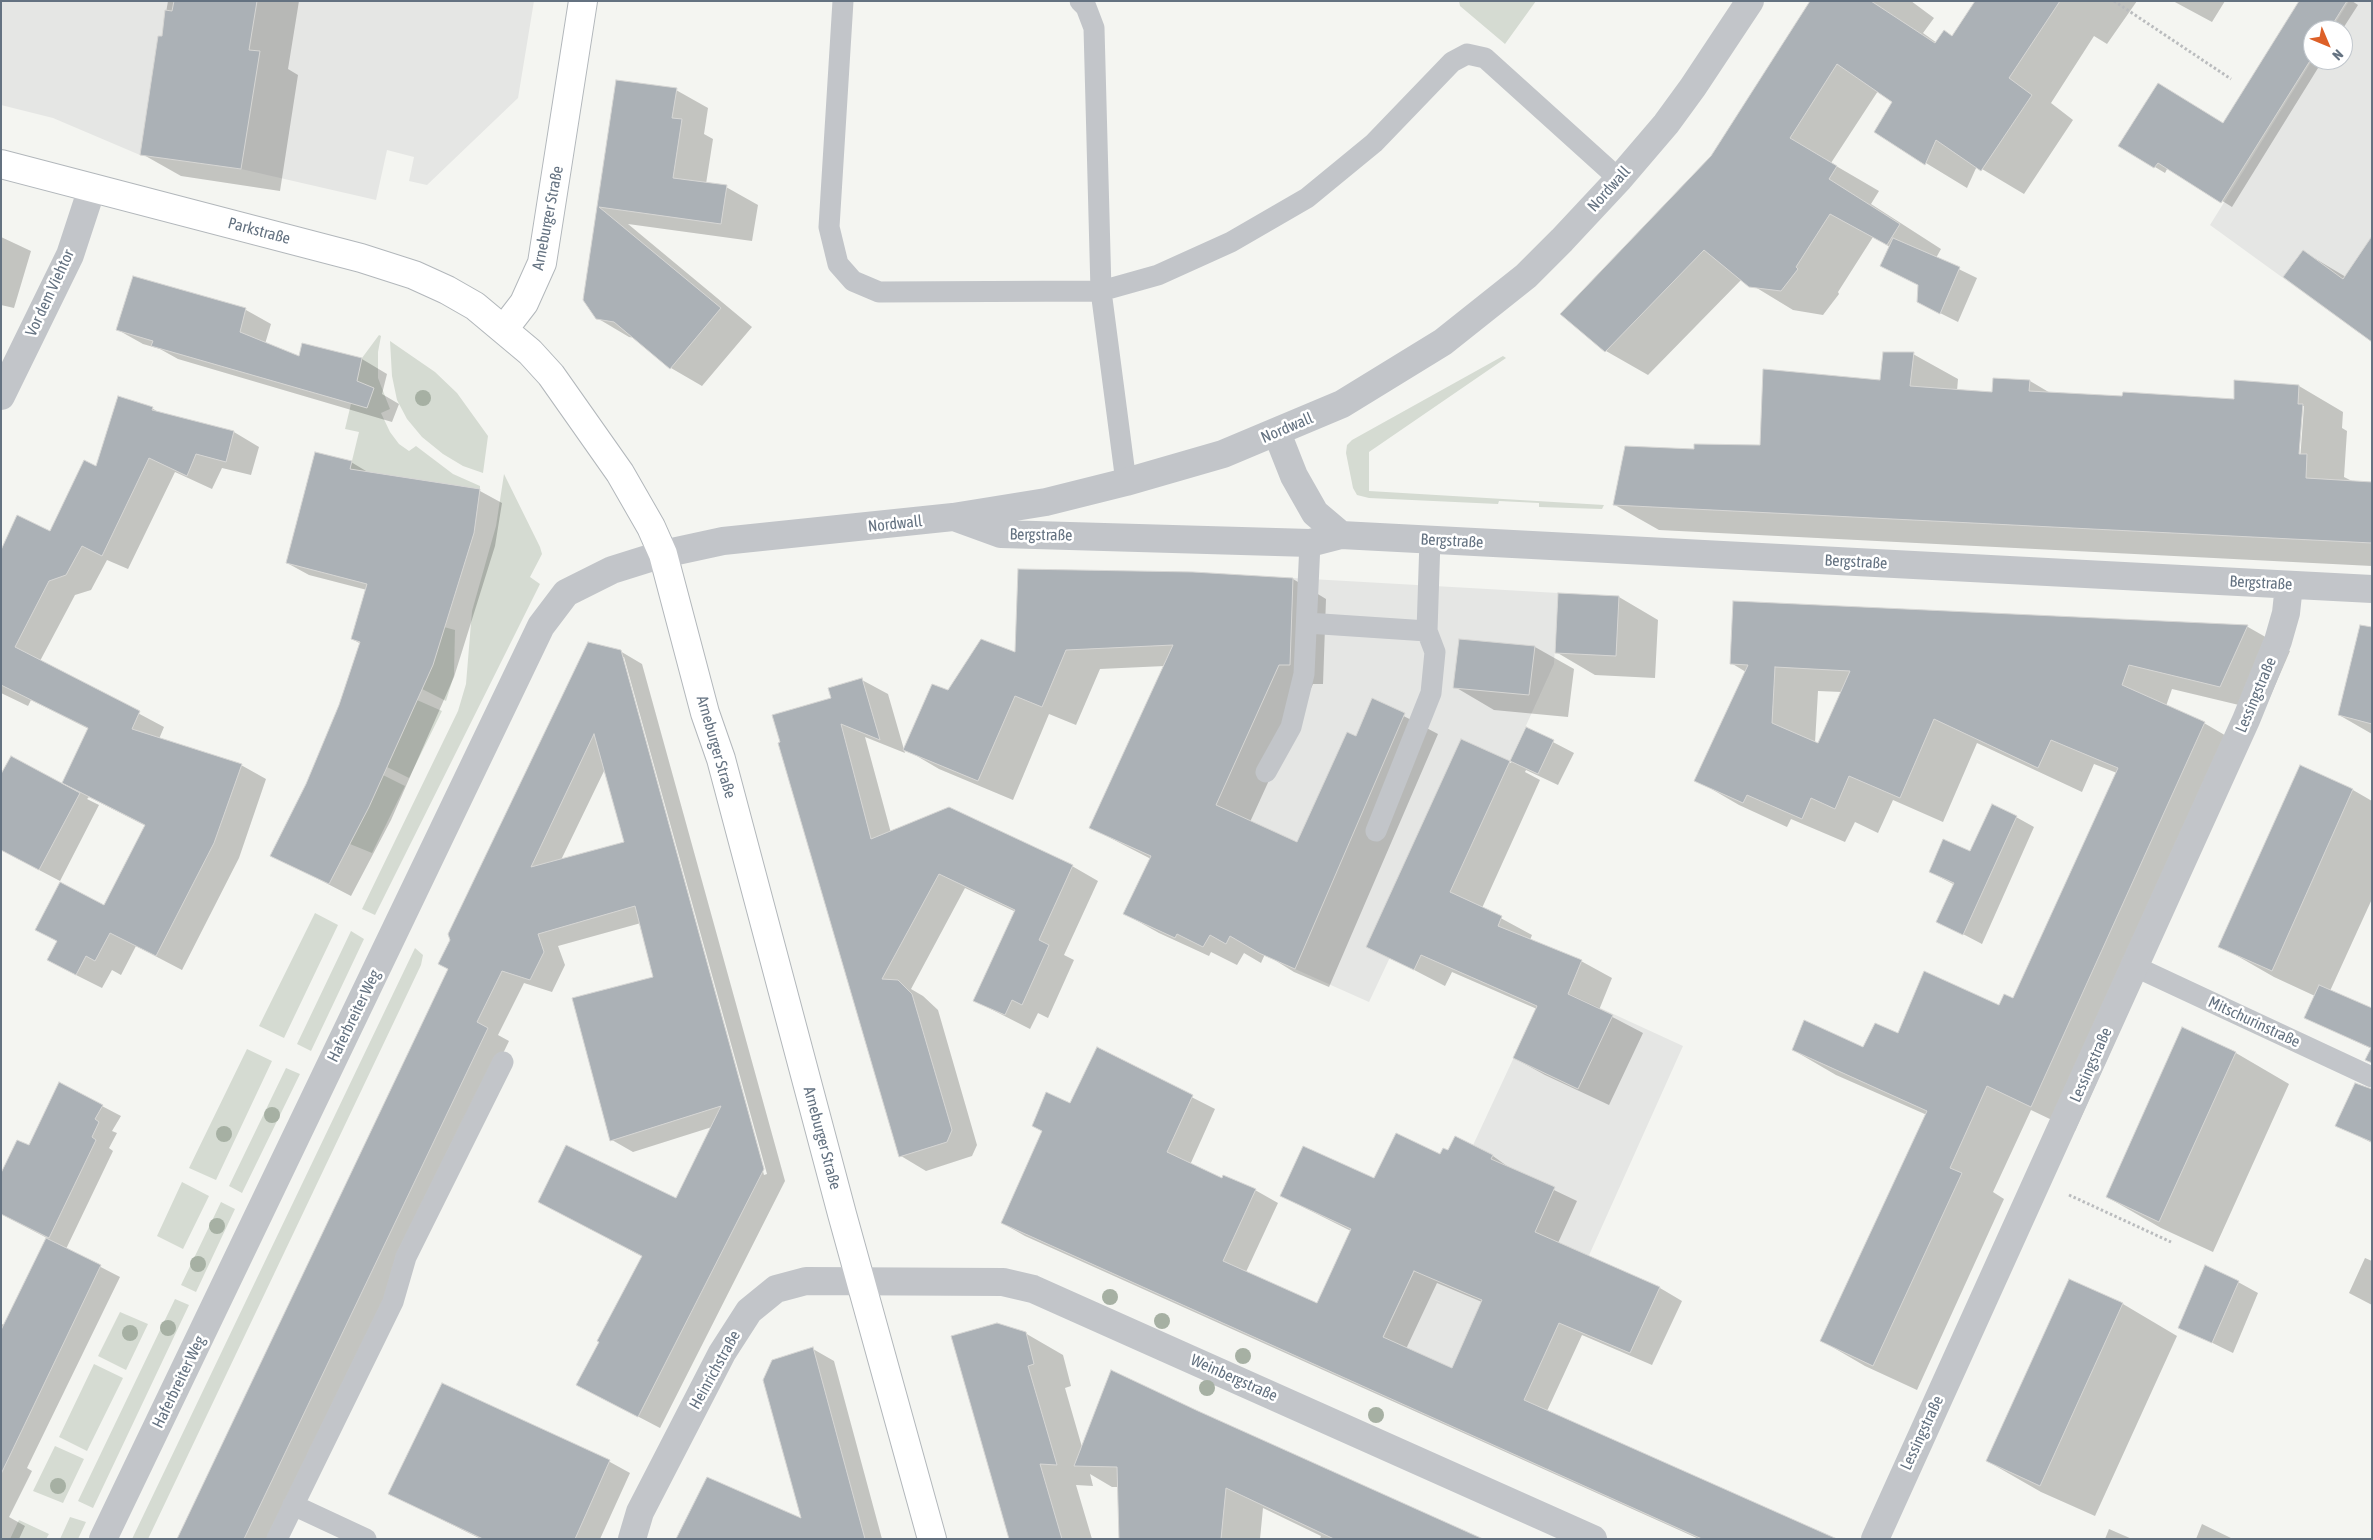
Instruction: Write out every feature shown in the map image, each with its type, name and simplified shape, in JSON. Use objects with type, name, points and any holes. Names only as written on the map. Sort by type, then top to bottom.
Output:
[{"type":"main road","name":"Arneburger Straße","points":[[584,1],[542,263],[524,303],[504,329],[551,375],[594,435],[641,507],[663,554],[705,712],[721,759],[932,1539]]},
{"type":"main road","name":"Parkstraße","points":[[1,164],[395,268],[447,290],[475,306],[504,329]]},
{"type":"street","name":"Nordwall","points":[[663,554],[723,541],[953,517],[1046,502],[1126,482],[1223,454],[1342,404],[1443,342],[1526,276],[1619,179],[1693,87],[1750,1]]},
{"type":"street","name":"Vor dem Viehtor","points":[[1,396],[70,255],[92,188]]},
{"type":"street","points":[[1276,433],[1294,476],[1315,514],[1341,535]]},
{"type":"street","name":"Bergstraße","points":[[953,517],[1001,534],[1310,542],[1341,535],[2372,589]]},
{"type":"street","name":"Haferbreiter Weg","points":[[103,1539],[541,626],[557,603],[570,589],[612,570],[663,554]]},
{"type":"street","name":"Lessingstraße","points":[[1875,1539],[2136,967],[2246,720],[2275,650],[2286,613],[2289,584]]},
{"type":"street","name":"Heinrichstraße","points":[[632,1539],[644,1503],[722,1352],[749,1311],[776,1290],[793,1284],[806,1281],[861,1282]]},
{"type":"street","name":"Weinbergstraße","points":[[861,1282],[1004,1282],[1033,1289],[1593,1539]]},
{"type":"lane","points":[[843,1],[829,227],[838,264],[853,281],[879,292],[1101,291],[1158,274],[1231,242],[1307,198],[1374,143],[1452,62],[1466,54],[1485,58],[1619,179]]},
{"type":"lane","points":[[1080,1],[1086,7],[1094,28],[1101,291],[1126,482]]},
{"type":"lane","points":[[1376,831],[1431,694],[1435,652],[1427,630],[1430,540]]},
{"type":"lane","points":[[1266,772],[1291,727],[1304,674],[1310,542]]},
{"type":"lane","points":[[1306,623],[1427,630]]},
{"type":"lane","name":"Mitschurinstraße","points":[[2136,967],[2372,1077]]},
{"type":"lane","points":[[277,1539],[393,1302],[406,1257],[503,1062]]},
{"type":"lane","points":[[293,1505],[366,1539]]},
{"type":"path","points":[[2114,1],[2230,79]]},
{"type":"path","points":[[2038,1182],[2171,1242]]},
{"type":"shaded area","points":[[1,1],[534,1],[518,98],[427,185],[409,181],[414,157],[387,150],[376,200],[241,169],[140,155],[53,118],[1,105]]},
{"type":"shaded area","points":[[1459,1],[1536,1],[1505,44],[1460,6]]},
{"type":"shaded area","points":[[2349,1],[2372,1],[2372,335],[2359,333],[2210,225],[2306,70],[2353,70],[2353,20],[2337,20]]},
{"type":"shaded area","points":[[379,335],[381,336],[378,352],[378,378],[390,409],[381,413],[390,432],[399,444],[409,451],[416,446],[453,474],[480,486],[480,489],[350,469],[359,432],[345,429],[362,358]]},
{"type":"shaded area","points":[[390,341],[435,372],[457,393],[488,436],[483,473],[463,466],[443,454],[422,437],[407,419],[397,400],[392,376]]},
{"type":"shaded area","points":[[1503,356],[1506,358],[1369,452],[1369,491],[1604,505],[1602,509],[1539,507],[1539,503],[1499,501],[1498,504],[1369,498],[1357,495],[1353,488],[1346,453],[1347,445],[1352,440]]},
{"type":"shaded area","points":[[504,474],[540,547],[542,554],[530,577],[540,584],[375,915],[362,909],[458,711],[466,684],[472,611],[496,526]]},
{"type":"shaded area","points":[[1293,578],[1558,593],[1554,664],[1432,932],[1407,921],[1369,1002],[1259,953],[1186,871],[1279,665],[1290,665]]},
{"type":"shaded area","points":[[444,627],[455,630],[454,675],[446,701],[422,689]]},
{"type":"shaded area","points":[[417,700],[442,711],[409,778],[387,767]]},
{"type":"shaded area","points":[[383,775],[405,786],[372,853],[350,844]]},
{"type":"shaded area","points":[[315,913],[338,925],[284,1038],[259,1026]]},
{"type":"shaded area","points":[[351,931],[364,939],[311,1051],[297,1044]]},
{"type":"shaded area","points":[[415,948],[423,955],[421,965],[148,1539],[132,1539]]},
{"type":"shaded area","points":[[1548,984],[1683,1046],[1502,1449],[1361,1386]]},
{"type":"shaded area","points":[[247,1049],[272,1061],[216,1180],[189,1168]]},
{"type":"shaded area","points":[[286,1068],[300,1074],[242,1193],[229,1186]]},
{"type":"shaded area","points":[[182,1182],[209,1196],[183,1249],[157,1236]]},
{"type":"shaded area","points":[[221,1202],[235,1209],[196,1292],[181,1285]]},
{"type":"shaded area","points":[[175,1299],[189,1305],[93,1508],[78,1501]]},
{"type":"shaded area","points":[[120,1312],[148,1324],[126,1370],[98,1356]]},
{"type":"shaded area","points":[[94,1364],[123,1378],[87,1451],[59,1437]]},
{"type":"shaded area","points":[[55,1446],[84,1459],[63,1503],[33,1491]]},
{"type":"shaded area","points":[[70,1517],[86,1522],[78,1539],[60,1539]]},
{"type":"shaded area","points":[[19,1520],[49,1534],[46,1539],[10,1539]]},
{"type":"building","points":[[174,1],[257,1],[249,50],[260,51],[241,169],[140,155],[158,36],[162,36],[165,10],[172,11]]},
{"type":"building","points":[[1810,1],[1871,1],[1935,43],[1944,30],[1952,36],[1975,1],[2060,1],[2009,78],[2032,95],[1981,171],[1936,140],[1925,165],[1874,132],[1892,102],[1837,64],[1790,138],[1837,166],[1829,179],[1900,224],[1887,245],[1830,214],[1796,267],[1798,269],[1781,291],[1749,287],[1704,250],[1605,352],[1560,314],[1711,156]]},
{"type":"building","points":[[2299,1],[2347,1],[2335,20],[2303,20],[2304,70],[2221,203],[2158,163],[2154,168],[2118,146],[2158,83],[2223,123]]},
{"type":"building","points":[[616,80],[677,88],[672,118],[682,119],[673,178],[727,185],[721,224],[599,207],[721,308],[670,369],[614,322],[596,319],[583,300]]},
{"type":"building","points":[[2372,236],[2372,342],[2283,277],[2303,250],[2343,279]]},
{"type":"building","points":[[1893,238],[1960,267],[1940,314],[1917,302],[1918,285],[1880,266]]},
{"type":"building","points":[[133,276],[246,308],[240,332],[299,356],[302,343],[362,358],[357,381],[374,388],[367,408],[151,346],[153,341],[116,330]]},
{"type":"building","points":[[1883,352],[1914,352],[1910,386],[1992,392],[1993,378],[2030,380],[2029,391],[2122,396],[2123,392],[2234,399],[2234,380],[2299,385],[2298,404],[2303,404],[2299,454],[2307,454],[2306,478],[2372,482],[2372,543],[1613,505],[1625,446],[1694,449],[1694,444],[1760,445],[1763,369],[1880,380]]},
{"type":"building","points":[[118,396],[153,407],[152,410],[234,431],[226,462],[196,454],[187,476],[149,458],[102,556],[82,546],[66,575],[49,581],[15,647],[140,711],[132,729],[242,764],[214,843],[156,956],[110,933],[95,961],[86,956],[76,975],[47,960],[57,941],[35,930],[60,882],[104,905],[145,825],[62,783],[88,728],[1,685],[1,550],[17,515],[50,531],[84,460],[96,466]]},
{"type":"building","points":[[315,452],[352,461],[350,469],[480,489],[474,533],[433,665],[369,807],[329,884],[270,856],[306,784],[339,705],[360,642],[351,639],[367,584],[286,563]]},
{"type":"building","points":[[1018,569],[1193,572],[1293,578],[1290,665],[1279,665],[1216,805],[1297,842],[1347,732],[1356,736],[1372,698],[1405,713],[1295,969],[1259,953],[1230,936],[1226,944],[1210,935],[1203,947],[1177,934],[1175,938],[1123,914],[1151,856],[1089,828],[1173,645],[1066,650],[1042,707],[1015,696],[978,781],[903,750],[932,684],[948,690],[981,639],[1015,652]]},
{"type":"building","points":[[1558,593],[1619,596],[1616,656],[1555,653]]},
{"type":"building","points":[[1733,601],[2248,625],[2220,687],[2129,665],[2122,685],[2205,722],[2031,1107],[1987,1086],[1950,1168],[1962,1173],[1873,1366],[1820,1341],[1927,1111],[1792,1050],[1804,1020],[1863,1047],[1875,1023],[1898,1033],[1924,971],[1999,1005],[2004,994],[2013,998],[2118,768],[2051,740],[2038,768],[1934,719],[1900,798],[1849,776],[1835,809],[1811,798],[1802,819],[1747,795],[1743,803],[1694,781],[1748,665],[1730,664]],"holes":[[[1775,667],[1850,671],[1818,743],[1772,723]]]},
{"type":"building","points":[[2360,625],[2372,627],[2372,724],[2338,715]]},
{"type":"building","points":[[1459,639],[1535,646],[1529,695],[1453,688]]},
{"type":"building","points":[[588,642],[621,650],[764,1169],[638,1417],[576,1385],[642,1256],[538,1202],[566,1145],[676,1198],[721,1106],[610,1141],[572,998],[653,977],[635,906],[538,934],[544,952],[530,980],[502,971],[477,1022],[488,1028],[244,1539],[177,1539],[448,969],[438,964],[450,940],[448,934]],"holes":[[[594,734],[624,842],[531,867]]]},
{"type":"building","points":[[862,678],[880,740],[841,724],[871,839],[949,807],[1073,865],[1039,940],[1049,945],[1022,1005],[1012,1000],[1005,1015],[973,1001],[1015,910],[939,874],[882,979],[898,980],[912,994],[952,1130],[947,1142],[899,1157],[778,743],[780,742],[772,715],[831,698],[828,688]]},
{"type":"building","points":[[1526,727],[1554,740],[1538,774],[1510,761]]},
{"type":"building","points":[[1461,739],[1510,761],[1450,892],[1502,916],[1498,926],[1582,960],[1568,994],[1613,1015],[1578,1089],[1513,1058],[1537,1006],[1421,955],[1414,970],[1366,947]]},
{"type":"building","points":[[11,756],[80,793],[39,870],[1,850],[1,774]]},
{"type":"building","points":[[2300,765],[2353,789],[2272,971],[2218,947]]},
{"type":"building","points":[[1992,804],[2017,816],[1963,935],[1936,922],[1954,883],[1929,872],[1943,839],[1970,851]]},
{"type":"building","points":[[2319,985],[2372,1008],[2372,1063],[2365,1060],[2371,1048],[2304,1018]]},
{"type":"building","points":[[2182,1027],[2236,1052],[2159,1222],[2106,1197]]},
{"type":"building","points":[[1097,1047],[1193,1095],[1167,1152],[1222,1178],[1223,1175],[1256,1189],[1223,1261],[1317,1303],[1351,1229],[1280,1196],[1303,1146],[1374,1178],[1396,1133],[1440,1154],[1443,1148],[1448,1150],[1455,1136],[1493,1155],[1491,1159],[1555,1187],[1535,1232],[1660,1287],[1630,1353],[1559,1323],[1524,1400],[1837,1539],[1702,1539],[1001,1223],[1042,1131],[1032,1126],[1046,1092],[1070,1103]],"holes":[[[1414,1271],[1482,1300],[1452,1368],[1383,1337]]]},
{"type":"building","points":[[59,1082],[103,1105],[95,1119],[99,1122],[92,1137],[96,1140],[49,1238],[1,1214],[1,1173],[17,1140],[29,1145]]},
{"type":"building","points":[[2355,1083],[2372,1089],[2372,1142],[2335,1126]]},
{"type":"building","points":[[46,1238],[101,1265],[1,1474],[1,1330]]},
{"type":"building","points":[[2205,1265],[2239,1281],[2212,1343],[2178,1328]]},
{"type":"building","points":[[2069,1279],[2123,1303],[2040,1486],[1986,1461]]},
{"type":"building","points":[[997,1323],[1026,1332],[1034,1364],[1028,1366],[1057,1465],[1040,1464],[1062,1539],[1009,1539],[951,1336]]},
{"type":"building","points":[[813,1347],[865,1539],[676,1539],[707,1477],[801,1518],[763,1380],[772,1360]]},
{"type":"building","points":[[1111,1370],[1483,1539],[1334,1539],[1226,1488],[1221,1539],[1119,1539],[1117,1467],[1074,1466]]},
{"type":"building","points":[[442,1383],[610,1460],[575,1539],[483,1539],[388,1494]]}]
